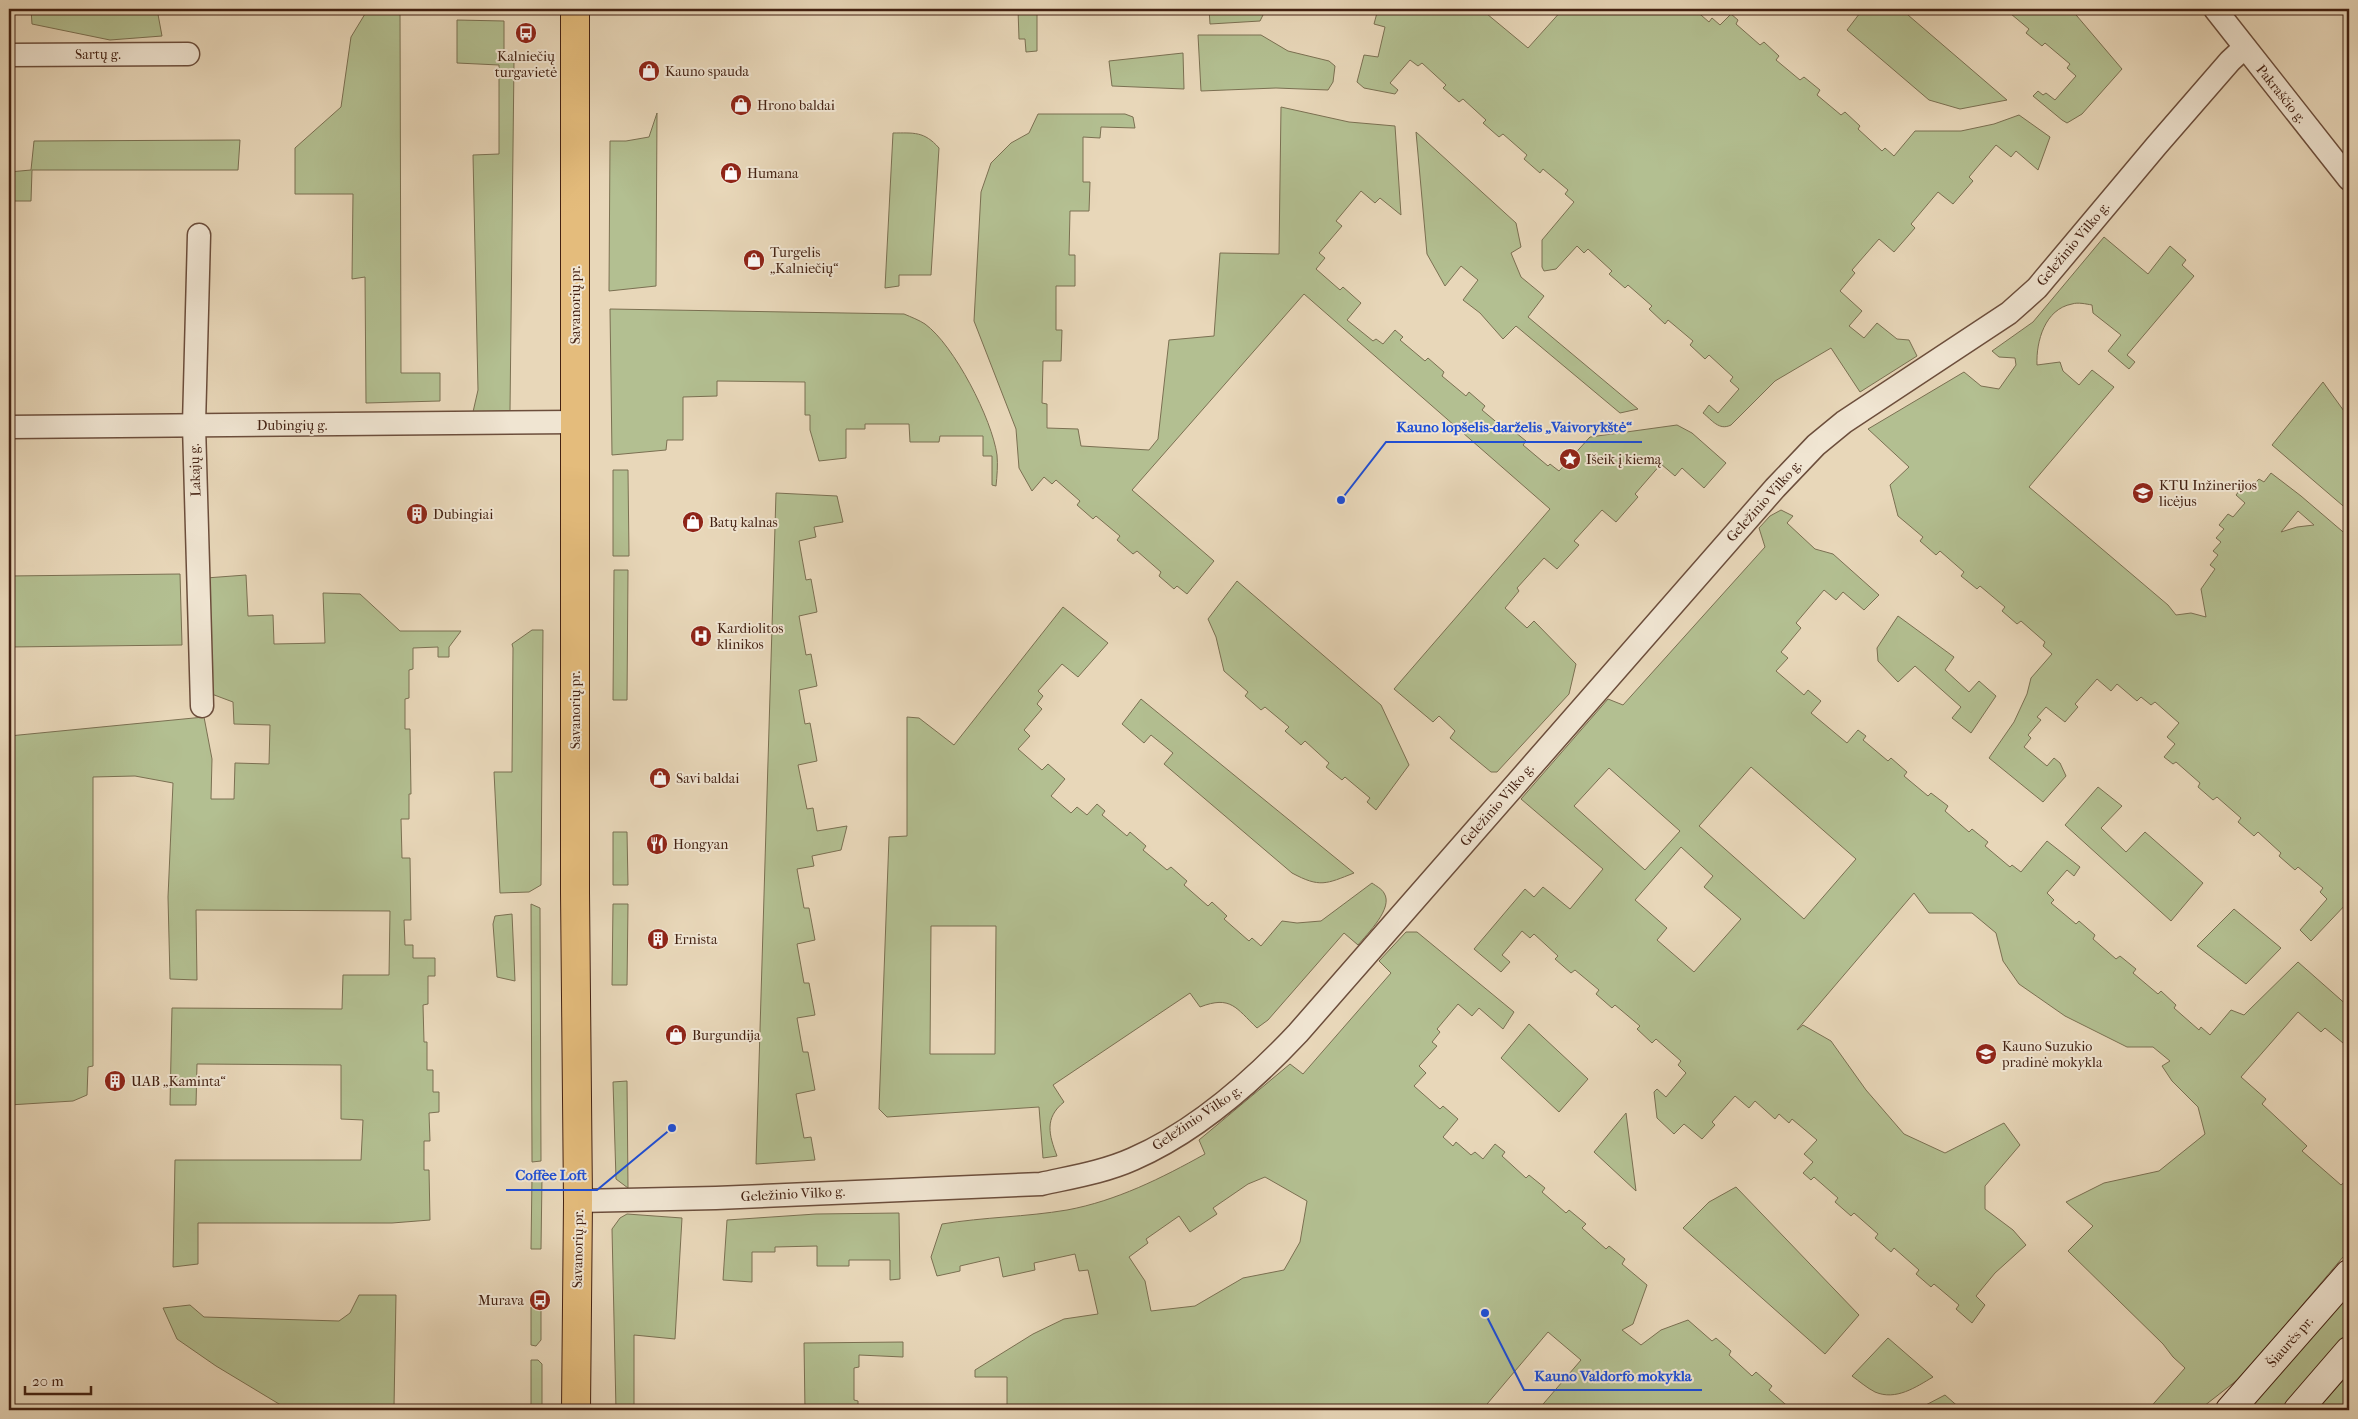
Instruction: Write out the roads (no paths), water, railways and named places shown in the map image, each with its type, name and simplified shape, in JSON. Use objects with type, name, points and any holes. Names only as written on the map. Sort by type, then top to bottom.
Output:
[{"type":"main road","name":"Savanorių pr.","points":[[575,9],[578,1201],[576,1410]]},
{"type":"main road","name":"Šiaurės pr.","points":[[2230,1410],[2349,1274]]},
{"type":"main road","points":[[2298,1410],[2349,1351]]},
{"type":"street","name":"Pakraščio g.","points":[[2215,9],[2349,179]]},
{"type":"street","name":"Geležinio Vilko g.","points":[[578,1201],[716,1198],[1041,1184],[1083,1175],[1132,1160],[1164,1143],[1229,1099],[1272,1061],[1298,1033],[1749,517],[1816,445],[1844,422],[2009,312],[2038,288],[2163,138],[2230,61],[2244,48]]},
{"type":"street","name":"Sartų g.","points":[[9,55],[188,54]]},
{"type":"street","name":"Lakajų g.","points":[[199,235],[194,425],[202,706]]},
{"type":"street","name":"Dubingių g.","points":[[9,426],[575,422]]},
{"type":"place","name":"Kalniečių turgavietė","points":[[526,33]]},
{"type":"place","name":"Kauno spauda","points":[[649,71]]},
{"type":"place","name":"Hrono baldai","points":[[741,105]]},
{"type":"place","name":"Humana","points":[[731,173]]},
{"type":"place","name":"Turgelis „Kalniečių“","points":[[754,260]]},
{"type":"place","name":"Išeik į kiemą","points":[[1570,459]]},
{"type":"place","name":"KTU Inžinerijos licėjus","points":[[2143,493]]},
{"type":"place","name":"Kauno lopšelis-darželis „Vaivorykštė“","points":[[1341,500]]},
{"type":"place","name":"Dubingiai","points":[[417,514]]},
{"type":"place","name":"Batų kalnas","points":[[693,522]]},
{"type":"place","name":"Kardiolitos klinikos","points":[[701,636]]},
{"type":"place","name":"Savi baldai","points":[[660,778]]},
{"type":"place","name":"Hongyan","points":[[657,844]]},
{"type":"place","name":"Ernista","points":[[658,939]]},
{"type":"place","name":"Burgundija","points":[[676,1035]]},
{"type":"place","name":"Kauno Suzukio pradinė mokykla","points":[[1986,1054]]},
{"type":"place","name":"UAB „Kaminta“","points":[[115,1081]]},
{"type":"place","name":"Coffee Loft","points":[[672,1128]]},
{"type":"place","name":"Murava","points":[[540,1300]]},
{"type":"place","name":"Kauno Valdorfo mokykla","points":[[1485,1313]]}]
